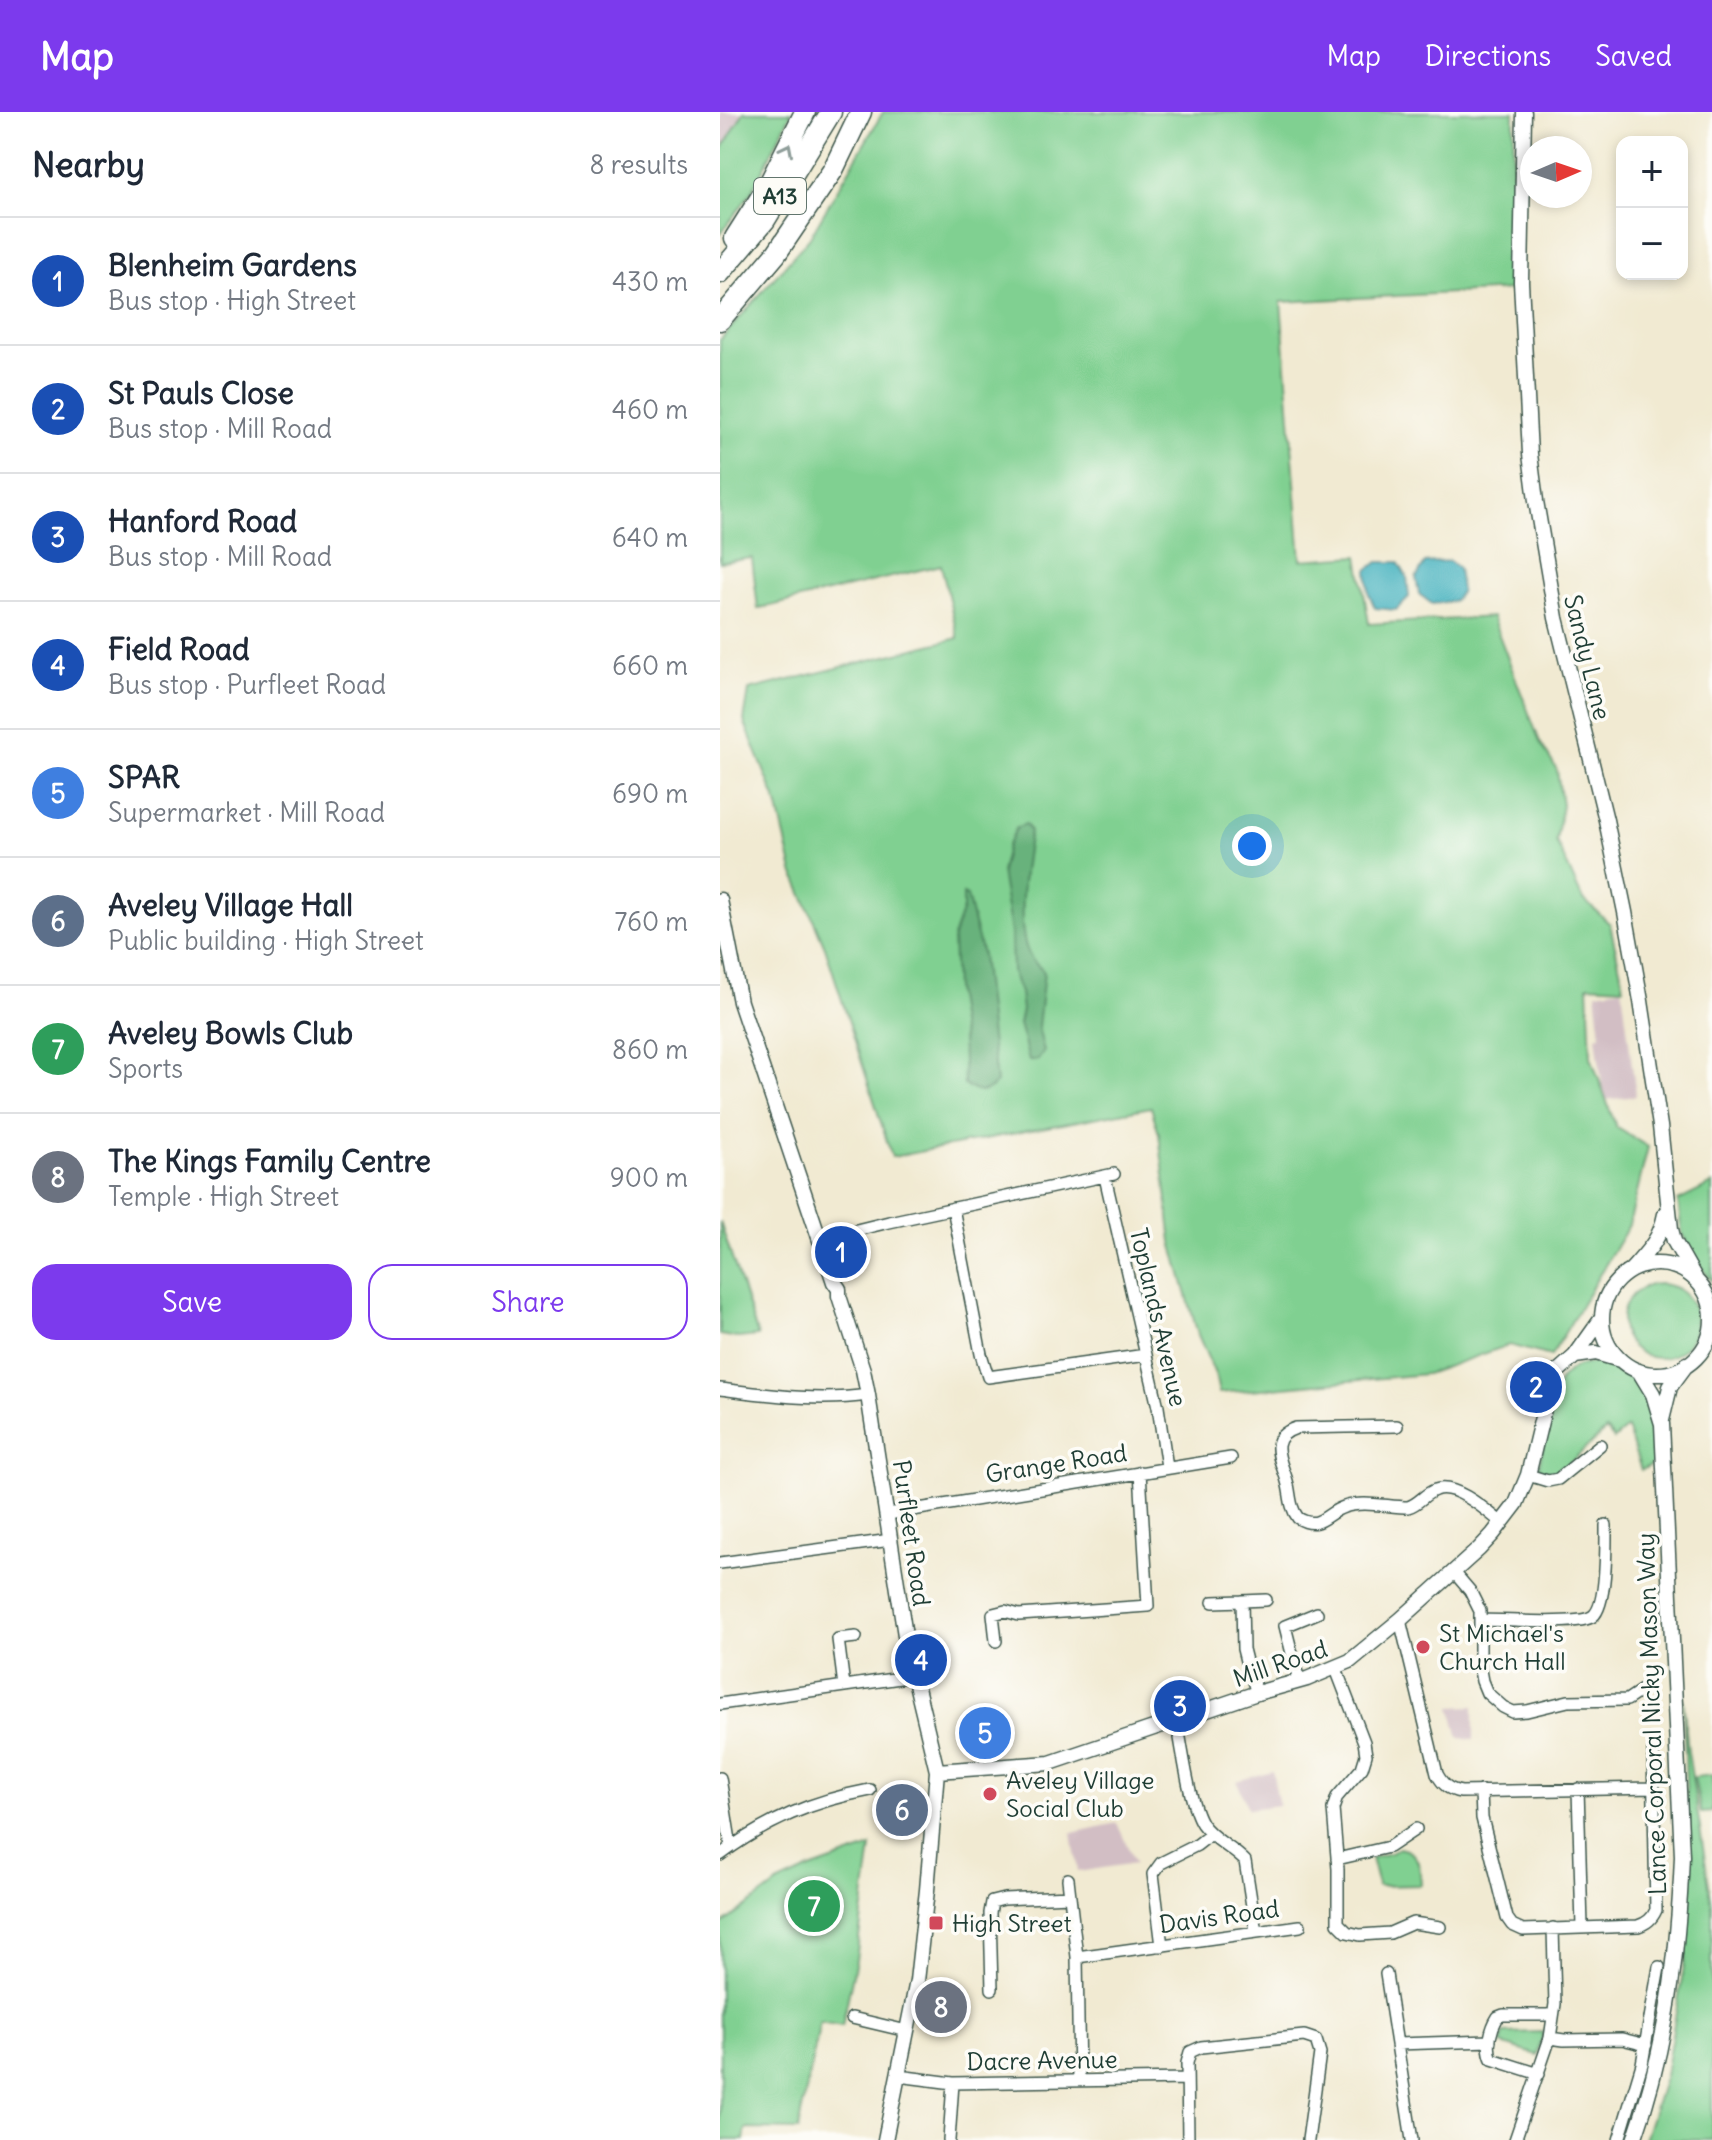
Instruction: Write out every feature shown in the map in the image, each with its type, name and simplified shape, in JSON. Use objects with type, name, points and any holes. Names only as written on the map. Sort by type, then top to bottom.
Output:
[{"type":"highway","points":[[720,258],[768,186],[805,112]]},
{"type":"highway","name":"A13","points":[[720,273],[765,220],[831,112]]},
{"type":"highway","name":"A13","points":[[720,320],[776,254],[833,170],[861,112]]},
{"type":"highway","points":[[833,170],[860,141],[876,112]]},
{"type":"main road","name":"Sandy Lane","points":[[1524,112],[1521,282],[1530,454],[1536,501],[1553,606],[1606,820],[1625,912],[1660,1126],[1667,1205],[1674,1241],[1695,1278]]},
{"type":"main road","points":[[720,900],[740,1002],[834,1282],[839,1289],[868,1395]]},
{"type":"main road","name":"Sandy Lane","points":[[1631,1270],[1654,1245],[1667,1205]]},
{"type":"main road","points":[[1575,1356],[1596,1353],[1651,1374],[1665,1373],[1699,1357],[1711,1333],[1711,1301],[1695,1278],[1675,1267],[1664,1265],[1631,1270],[1621,1277],[1605,1302],[1602,1318],[1609,1345],[1620,1360]]},
{"type":"main road","name":"Mill Road","points":[[937,1771],[1050,1763],[1336,1669],[1350,1661],[1479,1549],[1516,1504],[1528,1475],[1550,1384],[1602,1318]]},
{"type":"main road","name":"Lance Corporal Nicky Mason Way","points":[[1662,1424],[1670,1387],[1699,1357]]},
{"type":"main road","name":"Lance Corporal Nicky Mason Way","points":[[1634,2140],[1648,2102],[1662,2047],[1673,1985],[1682,1856],[1662,1424],[1653,1394],[1639,1371]]},
{"type":"main road","name":"Purfleet Road","points":[[868,1395],[906,1642],[937,1771]]},
{"type":"main road","points":[[885,2140],[920,1961],[937,1771]]},
{"type":"street","name":"Toplands Avenue","points":[[953,1208],[1109,1176],[1158,1407],[1167,1467]]},
{"type":"street","points":[[820,1239],[953,1208],[988,1377],[1146,1355]]},
{"type":"street","points":[[720,1389],[801,1399],[868,1395]]},
{"type":"street","points":[[1397,1426],[1288,1430],[1277,1449],[1291,1504],[1298,1518],[1317,1522],[1348,1505],[1408,1507],[1416,1505],[1432,1491],[1444,1488],[1461,1494],[1502,1523]]},
{"type":"street","points":[[1528,1475],[1548,1481],[1558,1479],[1600,1445]]},
{"type":"street","name":"Grange Road","points":[[888,1514],[1231,1458]]},
{"type":"street","points":[[996,1641],[993,1614],[1005,1611],[1019,1615],[1148,1606],[1140,1472]]},
{"type":"street","points":[[1481,1620],[1572,1621],[1591,1618],[1600,1604],[1606,1568],[1606,1525]]},
{"type":"street","points":[[720,1563],[891,1540]]},
{"type":"street","points":[[1453,1571],[1476,1600],[1481,1620],[1480,1670],[1487,1693],[1494,1701],[1513,1712],[1527,1711],[1568,1701],[1627,1700],[1645,1688]]},
{"type":"street","points":[[1213,1602],[1266,1600]]},
{"type":"street","points":[[1242,1601],[1243,1649],[1257,1693]]},
{"type":"street","points":[[1299,1681],[1285,1626],[1317,1613]]},
{"type":"street","points":[[1400,1620],[1437,1774],[1441,1783],[1451,1790],[1653,1788]]},
{"type":"street","points":[[844,1686],[838,1639],[856,1637]]},
{"type":"street","points":[[1336,1669],[1366,1755],[1362,1768],[1337,1797],[1333,1809],[1337,1915],[1341,1927],[1360,1935],[1390,1933],[1413,1923],[1440,1927]]},
{"type":"street","points":[[720,1704],[914,1676]]},
{"type":"street","points":[[1177,1721],[1202,1824],[1245,1861],[1256,1932]]},
{"type":"street","points":[[1481,1791],[1482,1818],[1507,1918],[1512,1925],[1523,1930],[1638,1926],[1646,1923],[1656,1910],[1653,1750]]},
{"type":"street","points":[[720,1778],[731,1847]]},
{"type":"street","points":[[1578,1789],[1582,1927]]},
{"type":"street","points":[[720,1855],[778,1818],[811,1804],[870,1790]]},
{"type":"street","points":[[1337,1859],[1384,1849],[1416,1829]]},
{"type":"street","points":[[1162,1946],[1153,1874],[1161,1863],[1197,1845],[1211,1834]]},
{"type":"street","points":[[1068,1879],[1077,1957],[1079,2081]]},
{"type":"street","points":[[992,1989],[992,1902],[1070,1896]]},
{"type":"street","name":"Davis Road","points":[[1077,1957],[1300,1926]]},
{"type":"street","points":[[1515,2140],[1550,2038],[1555,2004],[1553,1928]]},
{"type":"street","points":[[1619,2140],[1646,2045],[1659,1967]]},
{"type":"street","points":[[1386,1974],[1412,2140]]},
{"type":"street","points":[[1539,2074],[1492,2059],[1490,2041],[1498,2017],[1553,2015]]},
{"type":"street","points":[[852,2018],[907,2031]]},
{"type":"street","points":[[1188,2140],[1187,2057],[1195,2048],[1304,2036],[1316,2040],[1320,2053],[1308,2140]]},
{"type":"street","points":[[1550,2038],[1611,2039],[1646,2045]]},
{"type":"street","points":[[1397,2044],[1490,2041]]},
{"type":"street","name":"Dacre Avenue","points":[[898,2076],[953,2083],[1187,2079]]},
{"type":"street","points":[[949,2140],[953,2083]]},
{"type":"shaded area","points":[[720,112],[744,112],[720,153]]},
{"type":"shaded area","points":[[1622,988],[1636,1096],[1604,1100],[1596,1036],[1601,1035],[1596,992]]},
{"type":"shaded area","points":[[1474,1706],[1474,1739],[1459,1738],[1451,1707]]},
{"type":"shaded area","points":[[1272,1771],[1279,1805],[1248,1809],[1237,1781]]},
{"type":"shaded area","points":[[1117,1823],[1135,1863],[1078,1872],[1072,1833]]},
{"type":"green space","points":[[744,112],[792,112],[751,193],[720,234],[720,153]]},
{"type":"green space","points":[[883,112],[1514,112],[1511,290],[1281,302],[1301,560],[1358,556],[1369,624],[1492,617],[1540,742],[1557,770],[1562,805],[1556,841],[1582,898],[1610,924],[1624,987],[1588,985],[1591,1057],[1616,1127],[1648,1147],[1629,1225],[1551,1356],[1509,1345],[1426,1374],[1219,1393],[1215,1374],[1198,1335],[1172,1242],[1159,1134],[1151,1107],[892,1157],[825,947],[793,872],[777,803],[744,721],[749,690],[958,638],[941,565],[758,609],[752,558],[720,562],[720,340],[810,237]]},
{"type":"green space","points":[[1026,824],[1030,831],[1022,896],[1023,931],[1031,958],[1044,972],[1038,1027],[1044,1051],[1038,1060],[1029,1060],[1019,1024],[1022,1010],[1020,993],[1012,972],[1011,932],[1001,872],[1007,846],[1017,827]]},
{"type":"green space","points":[[963,894],[967,896],[982,955],[996,1083],[980,1092],[964,1085],[955,989],[953,937],[963,909]]},
{"type":"green space","points":[[1712,1184],[1712,1281],[1682,1234],[1678,1201]]},
{"type":"green space","points":[[720,1222],[758,1336],[738,1338],[720,1335]]},
{"type":"green space","points":[[1659,1284],[1673,1287],[1685,1295],[1693,1307],[1696,1321],[1693,1335],[1685,1347],[1673,1355],[1659,1358],[1645,1355],[1633,1347],[1625,1335],[1622,1321],[1625,1307],[1633,1295],[1645,1287]]},
{"type":"green space","points":[[1602,1362],[1620,1371],[1645,1392],[1653,1415],[1659,1462],[1641,1470],[1627,1428],[1614,1439],[1606,1430],[1555,1476],[1548,1477],[1538,1470],[1559,1384],[1575,1367]]},
{"type":"green space","points":[[1683,1699],[1688,1752],[1712,1904],[1712,2140],[1644,2140],[1665,2075],[1686,1955],[1689,1869]]},
{"type":"green space","points":[[1712,1775],[1712,1812],[1701,1813],[1694,1777]]},
{"type":"green space","points":[[871,1847],[856,1960],[842,2026],[820,2022],[798,2130],[746,2129],[744,2140],[720,2140],[720,1926],[777,1884]]},
{"type":"green space","points":[[1399,1848],[1415,1856],[1421,1885],[1378,1886],[1371,1858]]},
{"type":"green space","points":[[1544,2032],[1537,2055],[1501,2044],[1504,2033]]},
{"type":"water","points":[[1449,561],[1458,568],[1461,591],[1454,601],[1432,604],[1419,594],[1416,578],[1425,563]]},
{"type":"water","points":[[1378,562],[1398,562],[1407,577],[1409,597],[1396,610],[1375,608],[1369,594],[1367,570]]},
{"type":"place","name":"Blenheim Gardens","points":[[841,1252]]},
{"type":"place","name":"St Pauls Close","points":[[1536,1387]]},
{"type":"place","name":"St Michael's Church Hall","points":[[1423,1647]]},
{"type":"place","name":"Field Road","points":[[921,1660]]},
{"type":"place","name":"Hanford Road","points":[[1180,1706]]},
{"type":"place","name":"SPAR","points":[[985,1733]]},
{"type":"place","name":"Aveley Village Social Club","points":[[990,1794]]},
{"type":"place","name":"Aveley Village Hall","points":[[902,1810]]},
{"type":"place","name":"Aveley Bowls Club","points":[[814,1906]]},
{"type":"place","name":"High Street","points":[[936,1923]]},
{"type":"place","name":"The Kings Family Centre","points":[[941,2007]]}]
